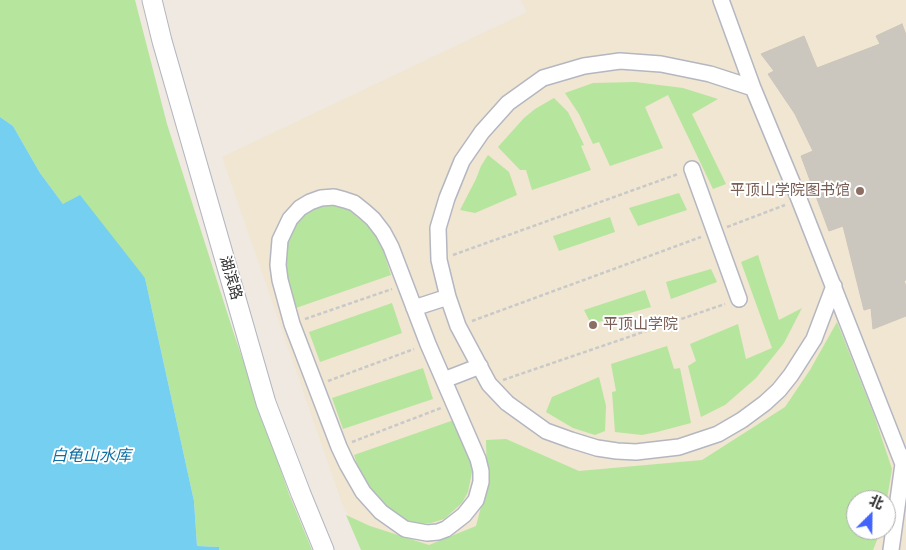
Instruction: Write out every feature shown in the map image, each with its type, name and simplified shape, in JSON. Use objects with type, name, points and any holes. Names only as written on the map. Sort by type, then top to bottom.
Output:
[{"type":"street","name":"湖滨路","points":[[152,0],[170,70],[266,403],[324,550]]},
{"type":"street","points":[[721,0],[753,88],[905,460],[891,550]]},
{"type":"street","points":[[753,88],[710,74],[661,64],[620,61],[584,66],[543,78],[508,103],[482,132],[462,161],[447,198],[438,228],[440,260],[448,296],[458,326],[490,384],[507,403],[546,431],[597,448],[636,452],[679,447],[718,434],[765,403],[792,375],[814,339],[834,286]]},
{"type":"street","points":[[692,169],[740,299]]},
{"type":"street","points":[[334,197],[354,203],[373,219],[383,232],[391,247],[414,308],[478,459],[481,472],[481,482],[476,500],[464,515],[446,529],[427,534],[405,529],[381,512],[363,492],[339,447],[292,324],[280,280],[278,265],[280,240],[290,218],[300,208],[320,198],[334,197]]},
{"type":"street","points":[[414,308],[448,296]]},
{"type":"street","points":[[444,380],[480,366]]},
{"type":"path","points":[[440,260],[692,169]]},
{"type":"path","points":[[458,326],[715,232],[799,199]]},
{"type":"path","points":[[292,324],[406,285]]},
{"type":"path","points":[[490,384],[740,299]]},
{"type":"path","points":[[315,386],[428,344]]},
{"type":"path","points":[[339,447],[454,403]]},
{"type":"shaded area","name":"平顶山学院","points":[[521,0],[906,0],[906,550],[362,550],[344,506],[346,515],[222,157],[527,12]]},
{"type":"green space","points":[[0,0],[135,0],[167,124],[234,334],[289,494],[312,550],[219,550],[219,547],[197,546],[194,501],[145,278],[63,204],[40,173],[13,126],[0,117]]},
{"type":"green space","points":[[635,82],[683,88],[718,99],[692,114],[726,184],[713,189],[668,95],[645,107],[663,148],[610,166],[599,142],[593,144],[579,114],[565,93],[593,83]]},
{"type":"green space","points":[[554,98],[568,112],[584,145],[581,146],[591,170],[532,190],[526,170],[520,170],[498,147],[524,118]]},
{"type":"green space","points":[[488,155],[509,172],[517,195],[475,213],[460,210],[481,166]]},
{"type":"green space","points":[[679,193],[687,210],[638,226],[629,208]]},
{"type":"green space","points":[[328,205],[349,210],[372,230],[383,250],[391,275],[293,309],[286,275],[285,257],[287,243],[299,218],[319,206]]},
{"type":"green space","points":[[610,217],[615,232],[559,251],[553,236]]},
{"type":"green space","points":[[758,255],[779,320],[802,308],[784,343],[756,378],[725,405],[701,417],[688,366],[696,361],[690,344],[738,324],[746,359],[772,348],[741,262]]},
{"type":"green space","points":[[711,269],[717,282],[671,299],[666,282]]},
{"type":"green space","points":[[645,290],[651,307],[591,324],[584,310]]},
{"type":"green space","points":[[392,303],[402,333],[320,362],[309,332]]},
{"type":"green space","points":[[837,322],[874,415],[892,469],[888,490],[846,490],[846,540],[877,540],[873,550],[361,550],[346,515],[370,526],[429,545],[476,526],[487,484],[486,440],[506,439],[579,471],[702,460],[785,407],[810,370]]},
{"type":"green space","points":[[667,346],[674,369],[680,368],[691,423],[642,435],[615,432],[612,392],[616,391],[611,364]]},
{"type":"green space","points":[[423,368],[433,399],[343,429],[332,398]]},
{"type":"green space","points":[[599,377],[606,406],[605,431],[595,435],[573,428],[546,412],[552,397]]},
{"type":"green space","points":[[454,420],[470,457],[472,472],[468,492],[462,503],[444,519],[422,524],[408,521],[380,501],[360,473],[354,455]]},
{"type":"water","name":"白龟山水库","points":[[0,117],[13,126],[40,173],[63,204],[80,195],[145,278],[194,501],[197,546],[219,547],[219,550],[0,550]]},
{"type":"building","name":"平顶山学院图书馆","points":[[902,24],[906,35],[906,280],[904,281],[906,286],[906,316],[873,329],[871,308],[864,310],[843,226],[829,231],[801,156],[813,151],[795,114],[768,74],[774,71],[761,54],[804,36],[817,68],[880,44],[876,36]]},
{"type":"place","name":"平顶山学院图书馆","points":[[860,191]]},
{"type":"place","name":"平顶山学院","points":[[593,325]]}]
